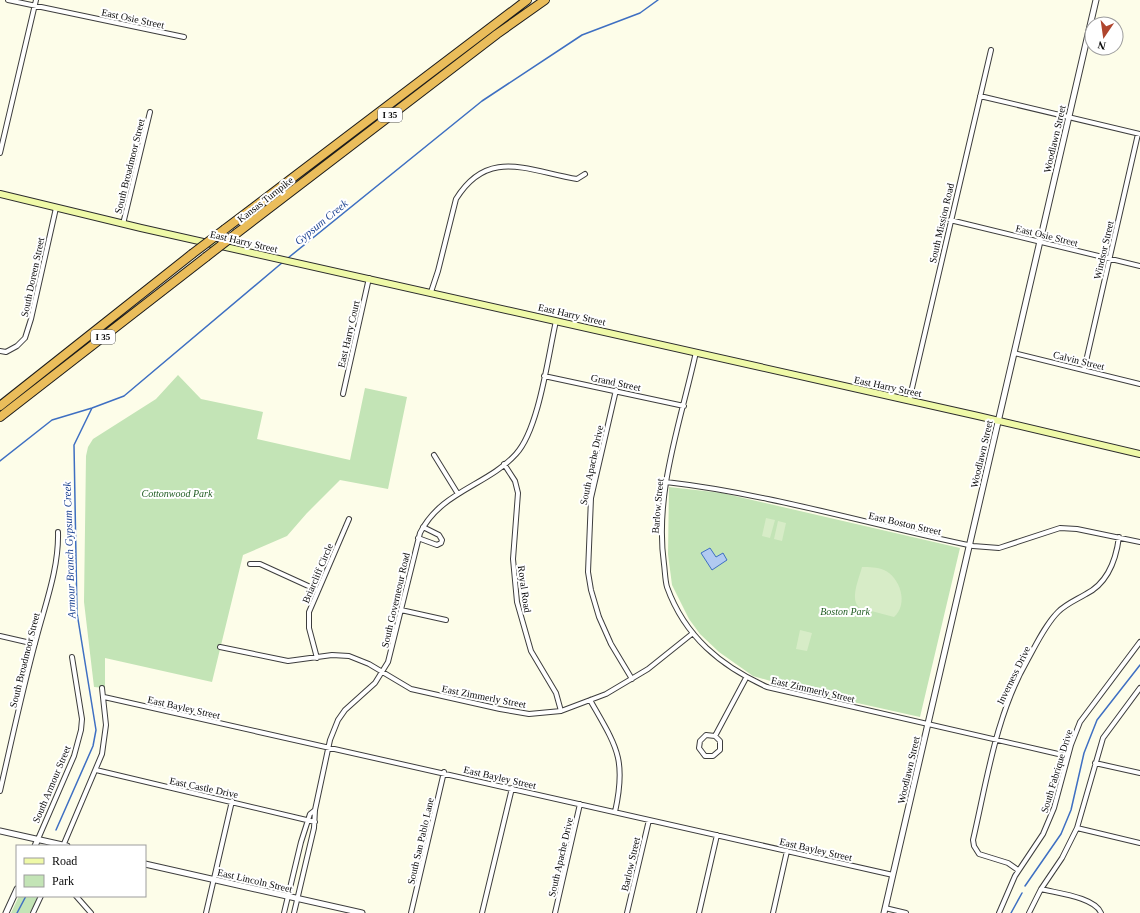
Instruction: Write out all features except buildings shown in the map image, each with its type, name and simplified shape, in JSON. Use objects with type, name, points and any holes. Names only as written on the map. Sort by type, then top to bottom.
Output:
[{"type":"highway","name":"Kansas Turnpike","points":[[0,406],[192,254],[527,0]]},
{"type":"highway","name":"Kansas Turnpike","points":[[0,418],[485,42],[545,0]]},
{"type":"main road","name":"East Harry Street","points":[[0,194],[123,224],[431,292],[1140,454]]},
{"type":"street","name":"East Osie Street","points":[[8,0],[184,37]]},
{"type":"street","points":[[0,153],[36,0]]},
{"type":"street","name":"Woodlawn Street","points":[[885,910],[1096,0]]},
{"type":"street","name":"South Mission Road","points":[[909,401],[950,220],[991,50]]},
{"type":"street","points":[[980,96],[1139,134]]},
{"type":"street","name":"South Broadmoor Street","points":[[123,224],[150,112]]},
{"type":"street","name":"Windsor Street","points":[[1084,370],[1139,134]]},
{"type":"street","points":[[431,292],[438,271],[456,199],[462,190],[477,175],[502,165],[577,179],[586,174]]},
{"type":"street","name":"South Doreen Street","points":[[0,351],[6,352],[17,346],[25,338],[31,319],[56,208]]},
{"type":"street","name":"East Osie Street","points":[[950,220],[1140,266]]},
{"type":"street","name":"East Harry Court","points":[[343,394],[369,278]]},
{"type":"street","name":"South Governeour Road","points":[[294,913],[316,822],[315,810],[329,746],[335,727],[345,710],[372,687],[383,673],[391,655],[418,538],[423,527],[436,509],[504,464],[520,450],[528,437],[535,417],[556,321]]},
{"type":"street","name":"Barlow Street","points":[[693,633],[682,618],[667,586],[661,545],[666,482],[696,352]]},
{"type":"street","name":"Calvin Street","points":[[1014,353],[1140,384]]},
{"type":"street","name":"Grand Street","points":[[544,376],[616,390],[684,406]]},
{"type":"street","name":"South Apache Drive","points":[[616,390],[589,508],[588,572],[590,590],[598,617],[611,644],[632,679]]},
{"type":"street","points":[[434,455],[458,494]]},
{"type":"street","name":"Royal Road","points":[[504,464],[515,481],[518,493],[513,559],[517,602],[531,651],[556,694],[561,711]]},
{"type":"street","name":"East Boston Street","points":[[666,482],[700,486],[750,495],[969,545],[999,548],[1060,528],[1077,529],[1140,542]]},
{"type":"street","name":"Briarcliff Circle","points":[[317,658],[309,620],[311,604],[349,519]]},
{"type":"street","points":[[418,538],[440,545],[442,540],[439,535],[423,527]]},
{"type":"street","name":"South Broadmoor Street","points":[[0,791],[35,644],[49,599],[58,542],[58,532]]},
{"type":"street","name":"Inverness Drive","points":[[1018,870],[1008,863],[979,854],[974,846],[973,840],[996,740],[1007,700],[1026,662],[1056,613],[1063,607],[1094,589],[1105,578],[1114,560],[1119,537]]},
{"type":"street","points":[[250,564],[260,564],[317,590]]},
{"type":"street","points":[[401,610],[446,620]]},
{"type":"street","name":"East Zimmerly Street","points":[[220,647],[288,661],[332,655],[349,656],[369,664],[411,689],[529,714],[561,711],[590,700],[632,679],[648,669],[693,633],[716,658],[746,678],[773,688],[1067,756]]},
{"type":"street","points":[[0,636],[35,644]]},
{"type":"street","name":"South Fabrique Drive","points":[[999,913],[1018,870],[1043,834],[1054,808],[1067,756],[1080,722],[1140,642]]},
{"type":"street","name":"South Armour Street","points":[[35,845],[74,756],[81,730],[82,720],[72,657]]},
{"type":"street","points":[[715,736],[746,678]]},
{"type":"street","points":[[65,845],[102,754],[106,735],[104,697],[102,688]]},
{"type":"street","points":[[1029,913],[1041,889],[1062,858],[1077,828],[1103,738],[1140,688]]},
{"type":"street","name":"East Bayley Street","points":[[104,697],[329,746],[893,875]]},
{"type":"street","points":[[590,700],[611,738],[618,755],[621,784],[615,812]]},
{"type":"street","points":[[706,736],[715,736],[721,744],[720,750],[713,756],[705,756],[699,748],[700,741],[706,736]]},
{"type":"street","points":[[1096,763],[1140,773]]},
{"type":"street","name":"East Castle Drive","points":[[96,770],[316,822]]},
{"type":"street","name":"South San Pablo Lane","points":[[411,913],[444,772]]},
{"type":"street","points":[[482,913],[512,788]]},
{"type":"street","points":[[206,913],[232,801]]},
{"type":"street","name":"South Apache Drive","points":[[555,913],[580,804]]},
{"type":"street","points":[[284,913],[301,842],[310,814],[315,810]]},
{"type":"street","name":"Barlow Street","points":[[627,913],[649,820]]},
{"type":"street","points":[[1077,828],[1140,843]]},
{"type":"street","points":[[0,831],[61,845]]},
{"type":"street","points":[[699,913],[717,835]]},
{"type":"street","points":[[773,913],[787,851]]},
{"type":"street","name":"East Lincoln Street","points":[[146,864],[362,913]]},
{"type":"street","points":[[1041,889],[1094,904],[1101,913]]},
{"type":"street","points":[[6,913],[16,891]]},
{"type":"street","points":[[33,913],[41,897]]},
{"type":"street","points":[[77,897],[91,913]]},
{"type":"street","points":[[885,910],[906,913]]},
{"type":"green space","name":"Cottonwood Park","points":[[178,375],[201,399],[263,412],[257,439],[350,460],[365,388],[407,397],[388,489],[340,480],[307,513],[287,536],[243,555],[212,682],[105,658],[105,688],[94,687],[84,602],[86,456],[88,447],[93,439],[156,399]]},
{"type":"green space","name":"Boston Park","points":[[669,487],[722,493],[960,548],[920,717],[808,692],[753,676],[719,652],[700,634],[689,619],[672,585],[668,554]]},
{"type":"green space","points":[[766,518],[775,520],[770,538],[762,536]]},
{"type":"green space","points":[[778,521],[786,523],[782,541],[774,539]]},
{"type":"green space","points":[[862,567],[873,567],[884,570],[890,573],[894,578],[901,591],[902,598],[899,612],[894,617],[860,608],[857,604],[855,595]]},
{"type":"green space","points":[[800,630],[812,633],[807,651],[796,649]]},
{"type":"green space","points":[[19,897],[38,897],[30,913],[11,913]]},
{"type":"water","points":[[710,548],[716,557],[723,553],[727,560],[712,570],[701,553]]},
{"type":"waterway","name":"Gypsum Creek","points":[[288,258],[482,101],[582,35],[640,13],[658,0]]},
{"type":"waterway","name":"Gypsum Creek","points":[[0,461],[52,420],[92,408],[124,396],[283,262]]},
{"type":"waterway","name":"Armour Branch Gypsum Creek","points":[[56,830],[93,746],[96,730],[77,613],[74,445],[92,408]]},
{"type":"waterway","points":[[1025,886],[1061,834],[1071,810],[1084,753],[1097,720],[1140,665]]},
{"type":"waterway","points":[[1011,913],[1022,893]]},
{"type":"waterway","name":"Armour Branch Gypsum Creek","points":[[17,913],[25,897]]}]
